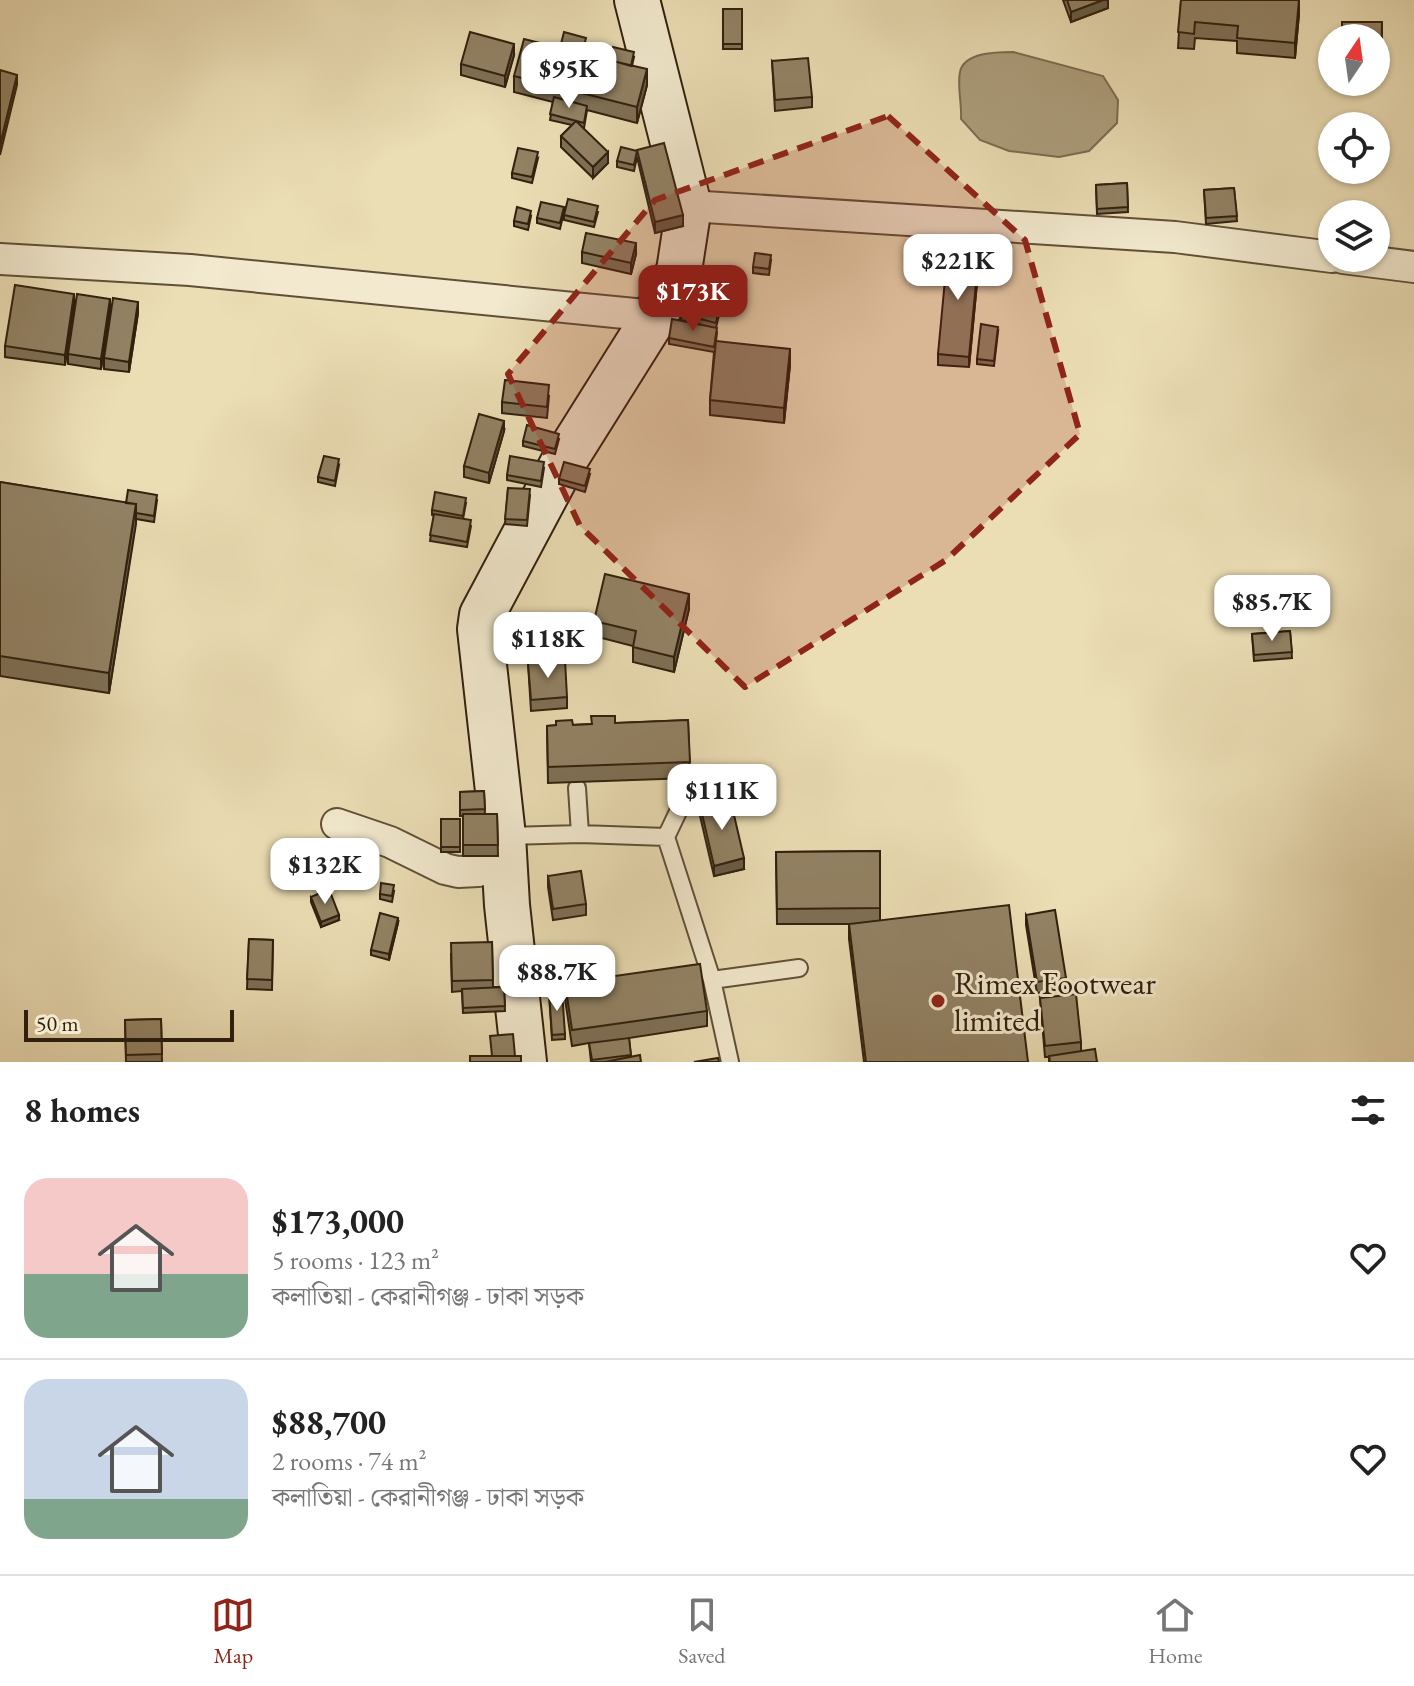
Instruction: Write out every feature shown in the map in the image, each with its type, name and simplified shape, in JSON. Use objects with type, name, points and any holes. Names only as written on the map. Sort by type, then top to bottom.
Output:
[{"type":"main road","points":[[524,1062],[480,629],[482,615],[564,461],[655,316],[679,271],[689,206],[637,0]]},
{"type":"street","points":[[689,206],[1175,237],[1318,255]]},
{"type":"street","points":[[0,259],[190,270],[655,316]]},
{"type":"street","points":[[1390,264],[1414,267]]},
{"type":"street","points":[[337,824],[390,842],[445,869],[458,872],[478,871],[504,849]]},
{"type":"lane","points":[[695,776],[666,837],[712,980],[730,1062]]},
{"type":"lane","points":[[577,788],[580,834]]},
{"type":"lane","points":[[504,849],[580,834],[666,837]]},
{"type":"lane","points":[[712,980],[799,968]]},
{"type":"highlighted area","points":[[888,116],[1025,240],[1080,434],[946,560],[745,687],[580,526],[508,374],[655,200]]},
{"type":"shaded area","points":[[1013,52],[1103,76],[1118,100],[1117,123],[1089,151],[1059,157],[1009,151],[980,140],[961,119],[960,72],[963,65],[974,57]]},
{"type":"building","points":[[1067,0],[1103,0],[1071,12]]},
{"type":"building","points":[[1181,0],[1299,0],[1295,43],[1237,38],[1238,26],[1195,22],[1194,34],[1178,32]]},
{"type":"building","points":[[723,9],[742,9],[742,44],[723,44]]},
{"type":"building","points":[[1342,22],[1382,22],[1382,24]]},
{"type":"building","points":[[470,32],[514,44],[505,76],[461,64]]},
{"type":"building","points":[[564,32],[586,38],[582,54],[647,69],[637,107],[514,76],[524,39],[560,48]]},
{"type":"building","points":[[613,47],[634,52],[631,66],[610,60]]},
{"type":"building","points":[[808,58],[812,97],[775,100],[772,61]]},
{"type":"building","points":[[0,70],[17,75],[0,145]]},
{"type":"building","points":[[554,97],[587,106],[584,123],[550,114]]},
{"type":"building","points":[[576,121],[608,152],[593,167],[561,136]]},
{"type":"building","points":[[664,143],[683,215],[655,222],[637,150]]},
{"type":"building","points":[[621,147],[637,151],[634,165],[617,161]]},
{"type":"building","points":[[518,148],[538,152],[532,177],[512,173]]},
{"type":"building","points":[[1127,183],[1128,207],[1097,209],[1096,185]]},
{"type":"building","points":[[1234,188],[1237,216],[1206,218],[1204,190]]},
{"type":"building","points":[[568,199],[598,206],[594,222],[564,215]]},
{"type":"building","points":[[541,202],[564,207],[560,223],[537,218]]},
{"type":"building","points":[[517,207],[531,211],[528,224],[514,221]]},
{"type":"building","points":[[586,233],[636,243],[631,263],[582,252]]},
{"type":"building","points":[[948,248],[979,251],[969,357],[938,354]]},
{"type":"building","points":[[755,253],[771,255],[769,269],[753,267]]},
{"type":"building","points":[[15,285],[74,294],[65,355],[5,346]]},
{"type":"building","points":[[77,294],[110,299],[101,359],[68,354]]},
{"type":"building","points":[[113,298],[138,302],[129,362],[104,358]]},
{"type":"building","points":[[684,301],[719,309],[716,323],[681,314]]},
{"type":"building","points":[[672,319],[717,328],[714,347],[669,338]]},
{"type":"building","points":[[981,324],[998,327],[994,361],[977,359]]},
{"type":"building","points":[[716,341],[790,349],[784,408],[710,400]]},
{"type":"building","points":[[505,380],[549,385],[547,407],[502,402]]},
{"type":"building","points":[[479,414],[504,421],[489,473],[464,466]]},
{"type":"building","points":[[527,425],[559,434],[555,449],[523,441]]},
{"type":"building","points":[[324,456],[339,459],[335,481],[318,477]]},
{"type":"building","points":[[510,456],[544,462],[541,481],[507,475]]},
{"type":"building","points":[[564,462],[590,469],[585,486],[559,479]]},
{"type":"building","points":[[0,482],[136,504],[109,673],[0,656]]},
{"type":"building","points":[[508,488],[530,489],[527,520],[505,519]]},
{"type":"building","points":[[128,490],[157,495],[154,516],[136,513],[136,504],[126,503]]},
{"type":"building","points":[[435,492],[466,498],[463,516],[432,510]]},
{"type":"building","points":[[434,514],[471,520],[467,542],[430,535]]},
{"type":"building","points":[[605,574],[689,594],[674,657],[633,647],[636,631],[594,621]]},
{"type":"building","points":[[1290,631],[1292,652],[1254,655],[1252,634]]},
{"type":"building","points":[[565,660],[567,697],[531,700],[528,663]]},
{"type":"building","points":[[591,716],[615,716],[615,723],[688,720],[690,762],[548,767],[547,726],[556,725],[556,721],[572,720],[573,725],[592,724]]},
{"type":"building","points":[[484,791],[485,809],[460,810],[460,792]]},
{"type":"building","points":[[730,798],[744,858],[714,866],[700,805]]},
{"type":"building","points":[[463,814],[497,814],[498,845],[463,845]]},
{"type":"building","points":[[441,819],[460,819],[460,847],[441,847]]},
{"type":"building","points":[[880,851],[880,908],[777,909],[776,852]]},
{"type":"building","points":[[581,871],[586,904],[553,909],[548,876]]},
{"type":"building","points":[[381,883],[394,885],[392,896],[380,894]]},
{"type":"building","points":[[329,889],[339,915],[321,922],[311,897]]},
{"type":"building","name":"Rimex Footwear limited","points":[[1009,905],[1028,1062],[866,1062],[849,924]]},
{"type":"building","points":[[1055,910],[1066,978],[1037,982],[1026,915]]},
{"type":"building","points":[[380,913],[398,918],[389,954],[371,950]]},
{"type":"building","points":[[249,939],[273,940],[272,980],[247,979]]},
{"type":"building","points":[[492,942],[493,980],[452,981],[451,943]]},
{"type":"building","points":[[700,964],[707,1011],[572,1030],[565,983]]},
{"type":"building","points":[[504,987],[505,1006],[463,1008],[462,989]]},
{"type":"building","points":[[562,991],[565,1034],[552,1035],[549,992]]},
{"type":"building","points":[[1076,994],[1081,1042],[1045,1046],[1040,998]]},
{"type":"building","points":[[161,1019],[162,1054],[126,1055],[125,1020]]},
{"type":"building","points":[[513,1034],[515,1056],[492,1056],[490,1036]]},
{"type":"building","points":[[629,1038],[631,1055],[592,1060],[589,1043]]},
{"type":"building","points":[[1095,1049],[1097,1062],[1050,1062],[1049,1056]]},
{"type":"building","points":[[640,1055],[641,1062],[605,1062]]},
{"type":"building","points":[[470,1056],[521,1056],[521,1062],[470,1062]]},
{"type":"building","points":[[718,1058],[719,1062],[694,1062]]},
{"type":"place","name":"Rimex Footwear limited","points":[[938,1001]]}]
